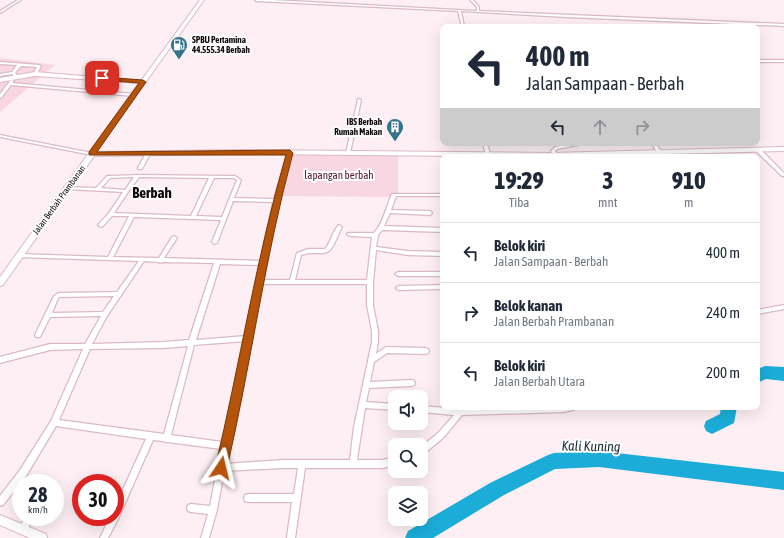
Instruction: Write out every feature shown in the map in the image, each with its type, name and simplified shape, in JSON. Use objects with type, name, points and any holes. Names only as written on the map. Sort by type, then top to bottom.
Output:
[{"type":"main road","points":[[0,80],[14,75],[35,74],[143,82]]},
{"type":"main road","name":"Jalan Berbah Prambanan","points":[[0,284],[66,188],[143,82]]},
{"type":"main road","points":[[99,144],[118,154]]},
{"type":"main road","points":[[606,154],[784,149]]},
{"type":"main road","points":[[92,154],[348,153],[440,156]]},
{"type":"street","points":[[0,12],[20,0]]},
{"type":"street","name":"Jalan Berbah Prambanan","points":[[143,82],[202,0]]},
{"type":"street","points":[[256,0],[478,12],[784,25]]},
{"type":"street","points":[[473,2],[479,9],[478,12]]},
{"type":"street","points":[[459,10],[462,24]]},
{"type":"street","points":[[760,60],[784,61]]},
{"type":"street","points":[[778,61],[784,68]]},
{"type":"street","points":[[0,63],[39,66],[35,74]]},
{"type":"street","points":[[0,97],[11,84],[20,64]]},
{"type":"street","points":[[0,75],[14,75]]},
{"type":"street","points":[[11,84],[133,95]]},
{"type":"street","points":[[348,153],[360,100]]},
{"type":"street","points":[[0,136],[92,154]]},
{"type":"street","points":[[552,154],[556,148],[567,146]]},
{"type":"street","points":[[655,146],[660,152]]},
{"type":"street","points":[[758,150],[784,175]]},
{"type":"street","points":[[205,538],[213,510],[225,446],[250,338],[259,282],[276,201],[290,153]]},
{"type":"street","points":[[140,168],[148,154]]},
{"type":"street","points":[[98,189],[109,177],[138,176],[239,178],[215,242]]},
{"type":"street","points":[[102,225],[111,214],[126,190],[138,176]]},
{"type":"street","points":[[193,218],[212,177]]},
{"type":"street","points":[[66,188],[126,190]]},
{"type":"street","points":[[353,464],[358,427],[368,385],[375,332],[370,305],[370,282],[375,235],[381,228],[394,195],[440,194]]},
{"type":"street","points":[[231,199],[276,201]]},
{"type":"street","points":[[387,211],[430,213]]},
{"type":"street","points":[[111,214],[224,220]]},
{"type":"street","points":[[109,260],[132,215]]},
{"type":"street","points":[[292,282],[299,254],[327,251],[330,248],[339,227]]},
{"type":"street","points":[[381,228],[440,230]]},
{"type":"street","points":[[350,234],[375,235]]},
{"type":"street","points":[[160,261],[174,238]]},
{"type":"street","points":[[373,248],[408,253],[440,254]]},
{"type":"street","points":[[19,256],[264,264]]},
{"type":"street","points":[[0,502],[23,473],[54,424],[88,345],[105,314],[142,261]]},
{"type":"street","points":[[166,439],[192,342],[217,263]]},
{"type":"street","points":[[398,274],[440,274]]},
{"type":"street","points":[[259,282],[370,282]]},
{"type":"street","points":[[399,288],[440,287]]},
{"type":"street","points":[[38,335],[56,297],[59,295],[118,294]]},
{"type":"street","points":[[760,311],[784,307]]},
{"type":"street","points":[[48,315],[105,314]]},
{"type":"street","points":[[0,360],[50,347],[88,345],[164,345],[250,338]]},
{"type":"street","points":[[372,360],[386,350],[426,351]]},
{"type":"street","points":[[368,385],[412,383]]},
{"type":"street","points":[[364,405],[388,407]]},
{"type":"street","points":[[428,409],[440,409]]},
{"type":"street","points":[[428,446],[442,435],[462,410]]},
{"type":"street","points":[[54,424],[225,446]]},
{"type":"street","points":[[124,496],[150,437]]},
{"type":"street","points":[[221,468],[302,464],[388,463]]},
{"type":"street","points":[[291,537],[302,464]]},
{"type":"street","points":[[248,498],[297,498]]},
{"type":"street","points":[[191,508],[213,510]]},
{"type":"street","points":[[0,520],[42,538]]},
{"type":"street","points":[[104,538],[110,526]]},
{"type":"green space","points":[[0,58],[55,65],[0,112]]},
{"type":"green space","name":"lapangan berbah","points":[[286,152],[398,153],[398,197],[274,196]]},
{"type":"waterway","points":[[760,374],[765,372],[784,374]]},
{"type":"waterway","points":[[712,426],[728,418],[729,410]]},
{"type":"waterway","name":"Kali Kuning","points":[[415,538],[497,489],[554,461],[599,459],[784,481]]},
{"type":"place","name":"SPBU Pertamina 44.555.34 Berbah","points":[[179,60]]},
{"type":"place","name":"IBS Berbah Rumah Makan","points":[[395,142]]},
{"type":"district","name":"Berbah","points":[[152,192]]},
{"type":"route","points":[[102,78],[143,82],[92,154],[215,152],[290,153],[276,201],[259,282],[250,338],[221,468]]}]
